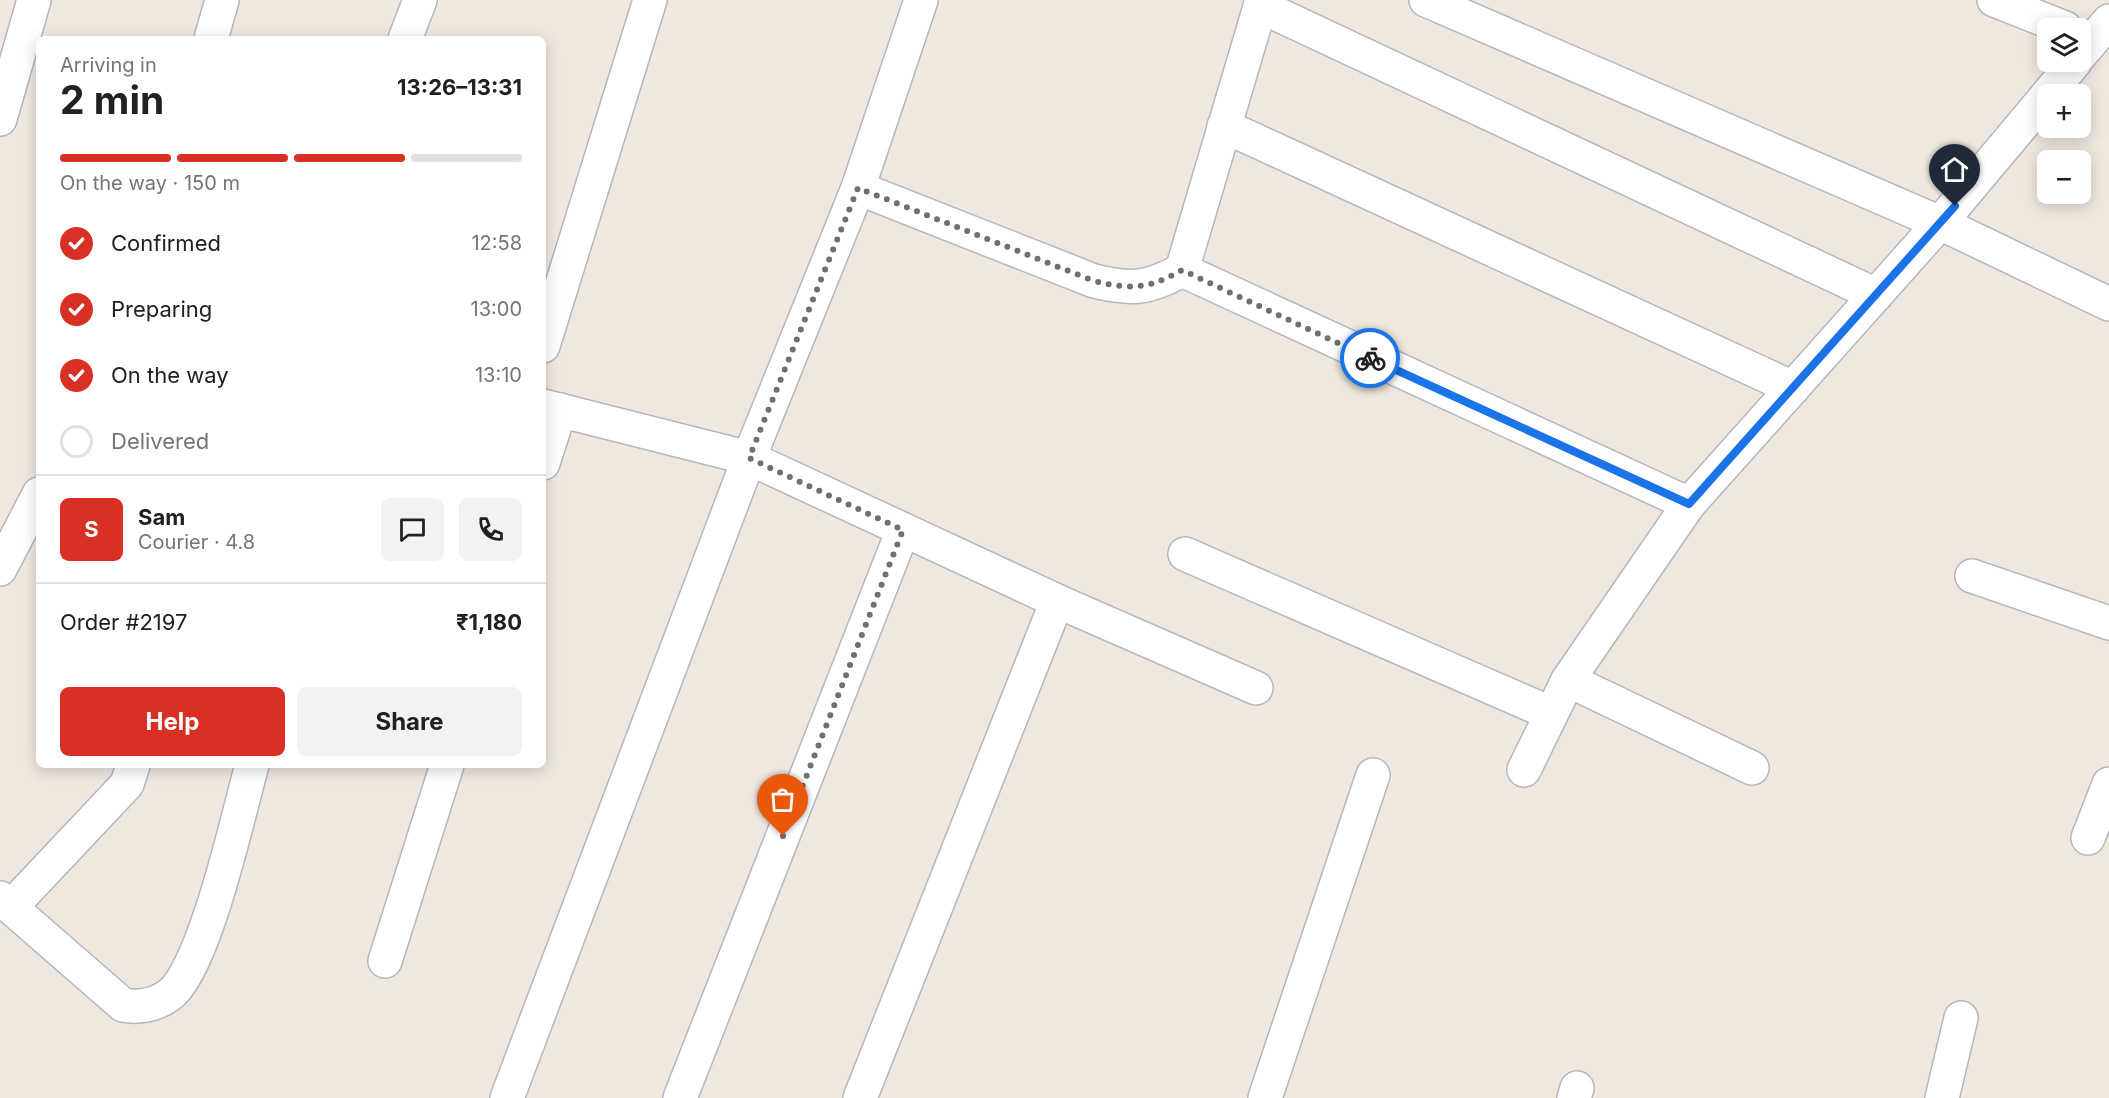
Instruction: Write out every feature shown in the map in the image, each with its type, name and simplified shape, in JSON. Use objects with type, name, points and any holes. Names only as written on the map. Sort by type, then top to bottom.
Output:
[{"type":"street","points":[[0,119],[9,63],[34,0]]},
{"type":"street","points":[[212,36],[222,0]]},
{"type":"street","points":[[406,36],[420,0]]},
{"type":"street","points":[[546,336],[650,0]]},
{"type":"street","points":[[507,1098],[749,458],[858,188],[921,0]]},
{"type":"street","points":[[1426,0],[1940,224],[2109,304]]},
{"type":"street","points":[[1994,0],[2037,19]]},
{"type":"street","points":[[858,188],[1094,281],[1139,288],[1158,284],[1182,270],[1261,3],[1876,295]]},
{"type":"street","points":[[1524,770],[1568,680],[1689,504],[1940,224],[2059,72]]},
{"type":"street","points":[[1224,126],[1793,388]]},
{"type":"street","points":[[1182,270],[1689,504]]},
{"type":"street","points":[[546,442],[551,408],[749,458],[1057,601],[1256,688]]},
{"type":"street","points":[[0,569],[36,500]]},
{"type":"street","points":[[680,1098],[903,530]]},
{"type":"street","points":[[1185,554],[1550,713]]},
{"type":"street","points":[[1972,576],[2109,623]]},
{"type":"street","points":[[860,1098],[1057,601]]},
{"type":"street","points":[[1568,680],[1752,768]]},
{"type":"street","points":[[132,768],[127,784],[6,902],[123,1005],[135,1007],[169,996],[191,966],[207,927],[251,768]]},
{"type":"street","points":[[385,960],[446,768]]},
{"type":"street","points":[[1265,1098],[1373,775]]},
{"type":"street","points":[[2088,838],[2109,784]]},
{"type":"street","points":[[1942,1098],[1961,1018]]},
{"type":"way so far","points":[[783,836],[903,530],[749,458],[858,188],[1094,281],[1121,288],[1139,288],[1158,284],[1182,270],[1218,289],[1370,358]]},
{"type":"route","points":[[1370,358],[1689,504],[1955,206]]}]
